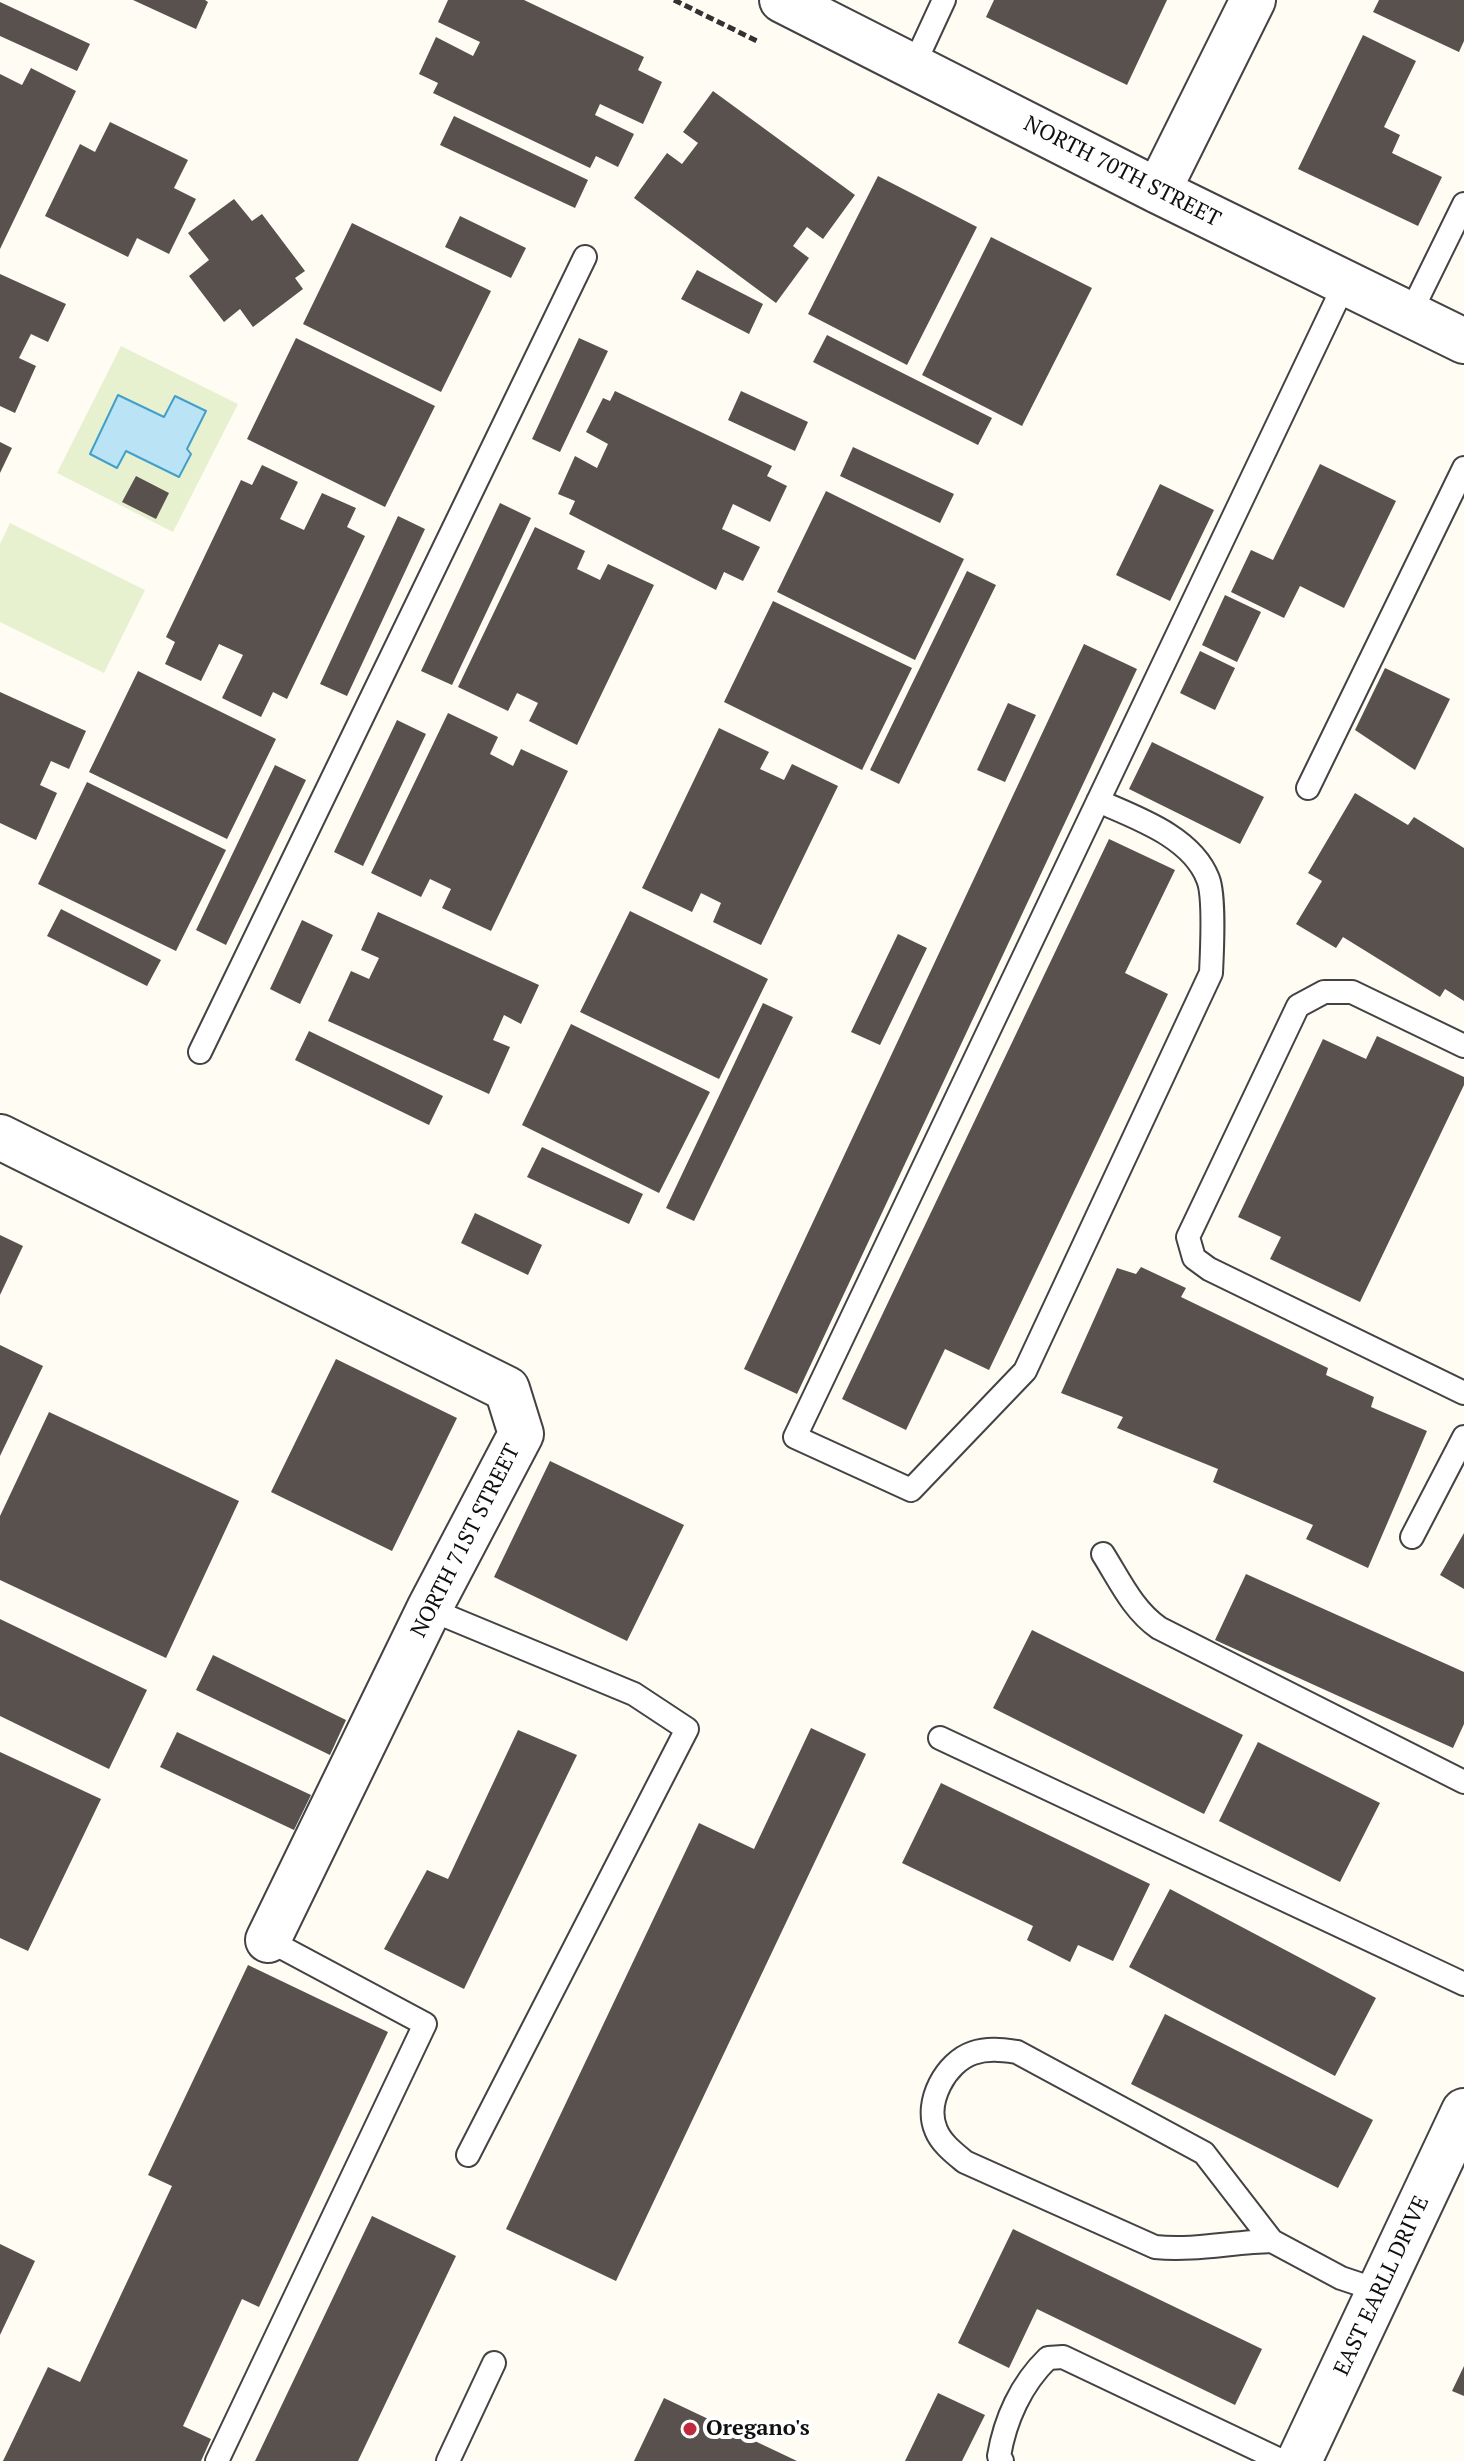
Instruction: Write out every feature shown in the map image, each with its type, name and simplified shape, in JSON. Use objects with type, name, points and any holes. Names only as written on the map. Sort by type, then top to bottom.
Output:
[{"type":"street","name":"NORTH 70TH STREET","points":[[782,0],[1158,191],[1464,341]]},
{"type":"street","points":[[1158,191],[1253,0]]},
{"type":"street","name":"NORTH 71ST STREET","points":[[0,1137],[507,1389],[521,1434],[429,1609],[268,1940]]},
{"type":"street","name":"EAST EARLL DRIVE","points":[[1299,2461],[1464,2111]]},
{"type":"lane","points":[[913,67],[944,0]]},
{"type":"lane","points":[[1410,314],[1464,204]]},
{"type":"lane","points":[[200,1052],[585,257]]},
{"type":"lane","points":[[1098,801],[1182,842],[1209,879],[1211,973],[1025,1371],[911,1490],[795,1437],[1098,801],[1345,283]]},
{"type":"lane","points":[[1308,788],[1464,468]]},
{"type":"lane","points":[[1464,1046],[1352,992],[1324,992],[1298,1006],[1188,1237],[1194,1258],[1209,1269],[1464,1393]]},
{"type":"lane","points":[[1412,1537],[1464,1437]]},
{"type":"lane","points":[[1103,1554],[1136,1607],[1159,1628],[1464,1782]]},
{"type":"lane","points":[[429,1609],[634,1694],[687,1729],[468,2155]]},
{"type":"lane","points":[[940,1738],[1464,1984]]},
{"type":"lane","points":[[217,2461],[425,2024],[268,1940]]},
{"type":"lane","points":[[1272,2241],[1223,2243],[1186,2250],[1155,2247],[965,2162],[945,2145],[935,2129],[932,2104],[942,2077],[971,2053],[993,2049],[1017,2052],[1204,2153],[1272,2241],[1341,2278],[1380,2291]]},
{"type":"lane","points":[[1002,2461],[999,2456],[1002,2436],[1021,2391],[1048,2358],[1063,2357],[1282,2461]]},
{"type":"lane","points":[[448,2461],[494,2363]]},
{"type":"green space","points":[[121,346],[238,404],[173,532],[57,473]]},
{"type":"green space","points":[[10,523],[145,590],[104,673],[0,622],[0,544]]},
{"type":"water","points":[[118,395],[164,417],[175,396],[206,411],[187,449],[191,454],[179,477],[126,451],[117,468],[90,454]]},
{"type":"building","points":[[133,0],[205,0],[208,2],[196,29]]},
{"type":"building","points":[[448,0],[524,0],[644,57],[638,70],[662,82],[643,124],[600,104],[595,115],[634,134],[618,167],[596,156],[590,168],[433,93],[438,83],[419,74],[436,37],[473,56],[480,42],[438,22]]},
{"type":"building","points":[[994,0],[1167,0],[1127,85],[986,17]]},
{"type":"building","points":[[1379,0],[1464,0],[1464,41],[1459,52],[1373,12]]},
{"type":"building","points":[[0,2],[90,44],[77,71],[0,36]]},
{"type":"building","points":[[1363,35],[1416,61],[1384,127],[1400,135],[1392,153],[1442,177],[1418,226],[1298,169]]},
{"type":"building","points":[[31,68],[76,91],[0,249],[0,74],[22,85]]},
{"type":"building","points":[[713,91],[855,195],[823,239],[807,227],[793,246],[809,258],[776,303],[634,198],[667,153],[682,164],[698,143],[683,132]]},
{"type":"building","points":[[454,116],[588,180],[575,208],[440,145]]},
{"type":"building","points":[[110,122],[188,160],[174,188],[196,199],[169,254],[137,238],[128,257],[45,216],[80,144],[95,152]]},
{"type":"building","points":[[878,176],[977,227],[907,365],[808,314]]},
{"type":"building","points":[[234,199],[252,221],[262,214],[305,271],[295,278],[303,289],[253,327],[240,309],[224,322],[189,276],[209,260],[188,233]]},
{"type":"building","points":[[460,216],[526,248],[511,278],[445,247]]},
{"type":"building","points":[[352,223],[491,291],[441,392],[303,324]]},
{"type":"building","points":[[991,237],[1092,288],[1022,426],[922,375]]},
{"type":"building","points":[[697,270],[763,304],[749,334],[681,299]]},
{"type":"building","points":[[0,274],[66,304],[48,342],[31,334],[19,358],[36,366],[15,413],[0,406]]},
{"type":"building","points":[[827,335],[992,418],[978,445],[813,362]]},
{"type":"building","points":[[296,338],[435,406],[385,507],[247,439]]},
{"type":"building","points":[[579,338],[608,351],[560,452],[532,439]]},
{"type":"building","points":[[615,391],[772,466],[767,476],[787,486],[770,522],[733,504],[722,529],[760,547],[743,581],[724,572],[716,590],[569,514],[575,501],[558,494],[575,456],[597,468],[608,444],[586,432],[603,398],[610,401]]},
{"type":"building","points":[[741,391],[808,422],[795,451],[728,420]]},
{"type":"building","points":[[0,442],[12,448],[0,473]]},
{"type":"building","points":[[853,447],[954,494],[940,523],[840,476]]},
{"type":"building","points":[[1320,464],[1396,501],[1344,608],[1300,586],[1284,618],[1231,592],[1251,550],[1273,560]]},
{"type":"building","points":[[262,465],[298,482],[280,519],[304,530],[322,493],[356,508],[347,527],[365,536],[287,699],[273,692],[261,717],[222,698],[243,655],[219,644],[201,681],[165,664],[175,642],[166,637],[241,480],[252,485]]},
{"type":"building","points":[[136,476],[169,493],[156,519],[122,502]]},
{"type":"building","points":[[1160,484],[1214,510],[1170,601],[1116,575]]},
{"type":"building","points":[[826,491],[964,559],[915,660],[777,592]]},
{"type":"building","points":[[500,503],[531,518],[452,685],[421,671]]},
{"type":"building","points":[[398,516],[425,529],[347,696],[320,684]]},
{"type":"building","points":[[535,527],[585,551],[577,569],[600,580],[608,564],[654,585],[577,745],[529,721],[538,703],[517,693],[508,711],[458,687]]},
{"type":"building","points":[[967,571],[996,585],[899,784],[870,770]]},
{"type":"building","points":[[1225,595],[1261,612],[1237,662],[1202,645]]},
{"type":"building","points":[[773,601],[912,668],[862,770],[724,702]]},
{"type":"building","points":[[1084,644],[1137,669],[797,1394],[744,1369]]},
{"type":"building","points":[[1200,651],[1235,668],[1215,710],[1180,693]]},
{"type":"building","points":[[1385,668],[1450,699],[1415,770],[1355,730]]},
{"type":"building","points":[[138,671],[276,739],[227,839],[89,772]]},
{"type":"building","points":[[0,692],[86,731],[69,769],[51,761],[40,785],[57,793],[36,840],[0,823]]},
{"type":"building","points":[[1008,703],[1036,715],[1005,782],[977,770]]},
{"type":"building","points":[[448,713],[498,737],[490,754],[513,766],[521,749],[568,771],[491,931],[442,908],[451,889],[430,879],[421,897],[371,873]]},
{"type":"building","points":[[397,720],[426,734],[363,866],[334,852]]},
{"type":"building","points":[[719,728],[769,752],[760,769],[784,780],[792,764],[838,786],[761,945],[713,922],[721,903],[701,893],[692,912],[642,888]]},
{"type":"building","points":[[1152,742],[1264,797],[1240,844],[1129,789]]},
{"type":"building","points":[[275,765],[306,780],[226,945],[196,930]]},
{"type":"building","points":[[87,782],[226,850],[176,951],[38,884]]},
{"type":"building","points":[[1355,793],[1408,825],[1414,817],[1464,848],[1464,1001],[1445,989],[1440,997],[1343,937],[1336,948],[1296,924],[1322,881],[1308,873]]},
{"type":"building","points":[[1109,839],[1175,870],[1125,973],[1168,994],[989,1370],[945,1349],[906,1430],[842,1399]]},
{"type":"building","points":[[61,909],[161,960],[147,986],[47,936]]},
{"type":"building","points":[[630,911],[768,979],[719,1079],[580,1012]]},
{"type":"building","points":[[378,912],[539,985],[521,1024],[504,1015],[493,1040],[510,1047],[489,1094],[328,1021],[351,971],[369,979],[379,958],[361,950]]},
{"type":"building","points":[[302,920],[333,935],[300,1004],[270,989]]},
{"type":"building","points":[[898,934],[927,948],[880,1045],[851,1032]]},
{"type":"building","points":[[763,1003],[793,1017],[694,1221],[666,1208]]},
{"type":"building","points":[[571,1024],[710,1092],[659,1193],[522,1125]]},
{"type":"building","points":[[309,1031],[443,1096],[429,1125],[295,1060]]},
{"type":"building","points":[[1377,1036],[1464,1077],[1464,1085],[1360,1302],[1270,1259],[1281,1237],[1238,1217],[1323,1039],[1366,1059]]},
{"type":"building","points":[[542,1147],[643,1194],[629,1224],[527,1177]]},
{"type":"building","points":[[475,1213],[542,1245],[528,1275],[461,1243]]},
{"type":"building","points":[[0,1235],[23,1246],[0,1295]]},
{"type":"building","points":[[1141,1267],[1186,1288],[1181,1297],[1328,1368],[1326,1375],[1374,1397],[1371,1407],[1427,1431],[1368,1568],[1306,1539],[1313,1525],[1213,1482],[1218,1469],[1117,1428],[1123,1417],[1061,1393],[1117,1268],[1136,1274]]},
{"type":"building","points":[[0,1345],[43,1366],[0,1456]]},
{"type":"building","points":[[336,1359],[457,1418],[392,1551],[271,1492]]},
{"type":"building","points":[[49,1412],[239,1501],[166,1658],[0,1580],[0,1516]]},
{"type":"building","points":[[550,1461],[684,1525],[627,1641],[494,1577]]},
{"type":"building","points":[[1464,1533],[1464,1589],[1440,1575]]},
{"type":"building","points":[[1246,1574],[1464,1672],[1464,1724],[1453,1748],[1215,1640]]},
{"type":"building","points":[[0,1619],[147,1690],[109,1769],[0,1716]]},
{"type":"building","points":[[1032,1630],[1243,1735],[1204,1814],[993,1708]]},
{"type":"building","points":[[213,1655],[346,1720],[330,1755],[196,1690]]},
{"type":"building","points":[[811,1728],[866,1754],[616,2281],[506,2229],[699,1823],[754,1849]]},
{"type":"building","points":[[518,1730],[577,1755],[464,1989],[384,1949],[427,1870],[448,1879]]},
{"type":"building","points":[[177,1732],[311,1795],[294,1830],[160,1767]]},
{"type":"building","points":[[1258,1742],[1380,1803],[1340,1882],[1219,1821]]},
{"type":"building","points":[[0,1752],[101,1799],[28,1951],[0,1938]]},
{"type":"building","points":[[941,1783],[1150,1884],[1113,1961],[1078,1945],[1070,1962],[1027,1940],[1033,1926],[902,1863]]},
{"type":"building","points":[[1170,1889],[1376,1998],[1335,2076],[1129,1967]]},
{"type":"building","points":[[248,1965],[388,2032],[259,2307],[242,2299],[183,2426],[211,2439],[201,2461],[3,2461],[48,2367],[80,2382],[172,2186],[148,2175]]},
{"type":"building","points":[[1165,2014],[1373,2120],[1338,2188],[1131,2084]]},
{"type":"building","points":[[372,2216],[456,2256],[358,2461],[255,2461]]},
{"type":"building","points":[[1013,2229],[1262,2349],[1235,2405],[1037,2309],[1009,2368],[958,2343]]},
{"type":"building","points":[[0,2244],[35,2261],[0,2335]]},
{"type":"building","points":[[1464,2366],[1464,2396],[1452,2391]]},
{"type":"building","points":[[938,2393],[985,2415],[962,2461],[905,2461]]},
{"type":"building","name":"Oregano's","points":[[664,2398],[797,2461],[634,2461]]},
{"type":"place","name":"Oregano's","points":[[690,2429]]}]
